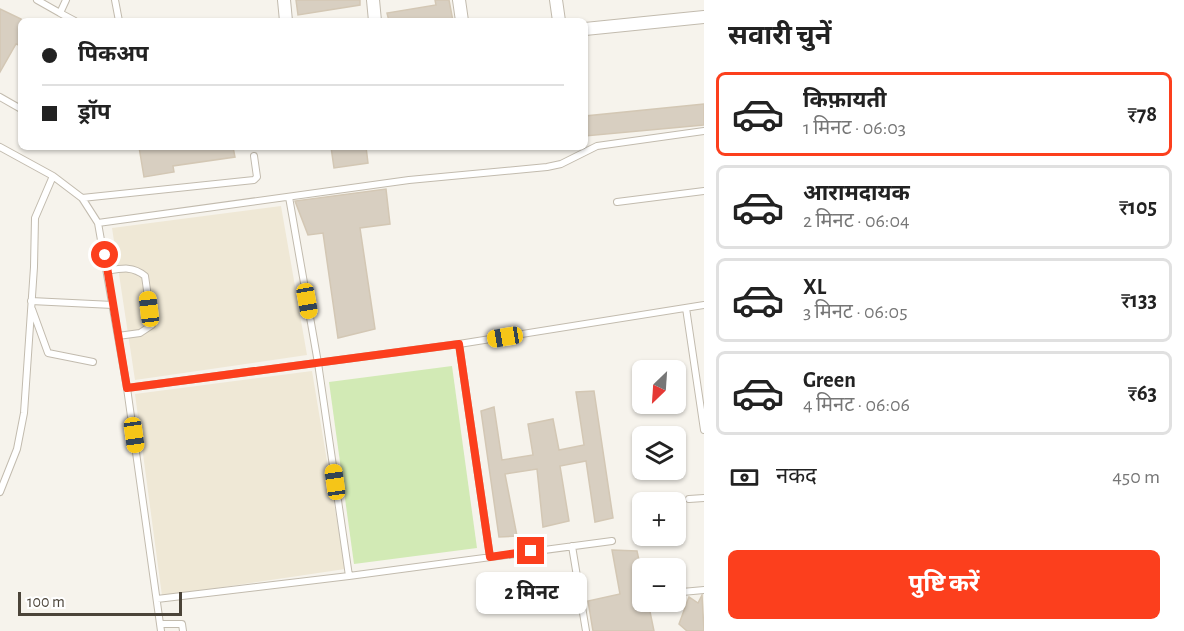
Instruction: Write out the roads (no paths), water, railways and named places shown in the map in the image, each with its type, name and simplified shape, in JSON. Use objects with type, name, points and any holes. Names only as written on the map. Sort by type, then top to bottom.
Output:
[{"type":"street","points":[[284,0],[285,18]]},
{"type":"street","points":[[373,0],[375,18]]},
{"type":"street","points":[[459,0],[462,18]]},
{"type":"street","points":[[556,0],[559,18]]},
{"type":"street","points":[[588,29],[704,17]]},
{"type":"lane","points":[[37,0],[69,18]]},
{"type":"lane","points":[[60,13],[66,0]]},
{"type":"lane","points":[[115,0],[118,18]]},
{"type":"lane","points":[[0,97],[18,107]]},
{"type":"lane","points":[[98,223],[409,180],[547,167],[561,164],[597,146],[704,131]]},
{"type":"lane","points":[[0,147],[54,176],[82,198],[98,223],[127,388],[160,628],[182,624],[183,631]]},
{"type":"lane","points":[[82,198],[254,180],[257,177],[254,156]]},
{"type":"lane","points":[[0,492],[17,449],[24,413],[35,218],[54,176]]},
{"type":"lane","points":[[617,202],[704,191]]},
{"type":"lane","points":[[289,197],[318,363],[349,576]]},
{"type":"lane","points":[[107,271],[126,268],[137,270],[145,276],[152,325],[140,333],[118,336]]},
{"type":"lane","points":[[31,304],[113,305]]},
{"type":"lane","points":[[31,304],[48,353],[93,362]]},
{"type":"lane","points":[[127,388],[459,344],[704,305]]},
{"type":"lane","points":[[686,308],[704,430]]},
{"type":"lane","points":[[459,344],[490,557]]},
{"type":"lane","points":[[688,499],[704,498]]},
{"type":"lane","points":[[157,599],[612,541]]},
{"type":"lane","points":[[572,546],[586,631]]},
{"type":"lane","points":[[686,591],[704,590]]}]
